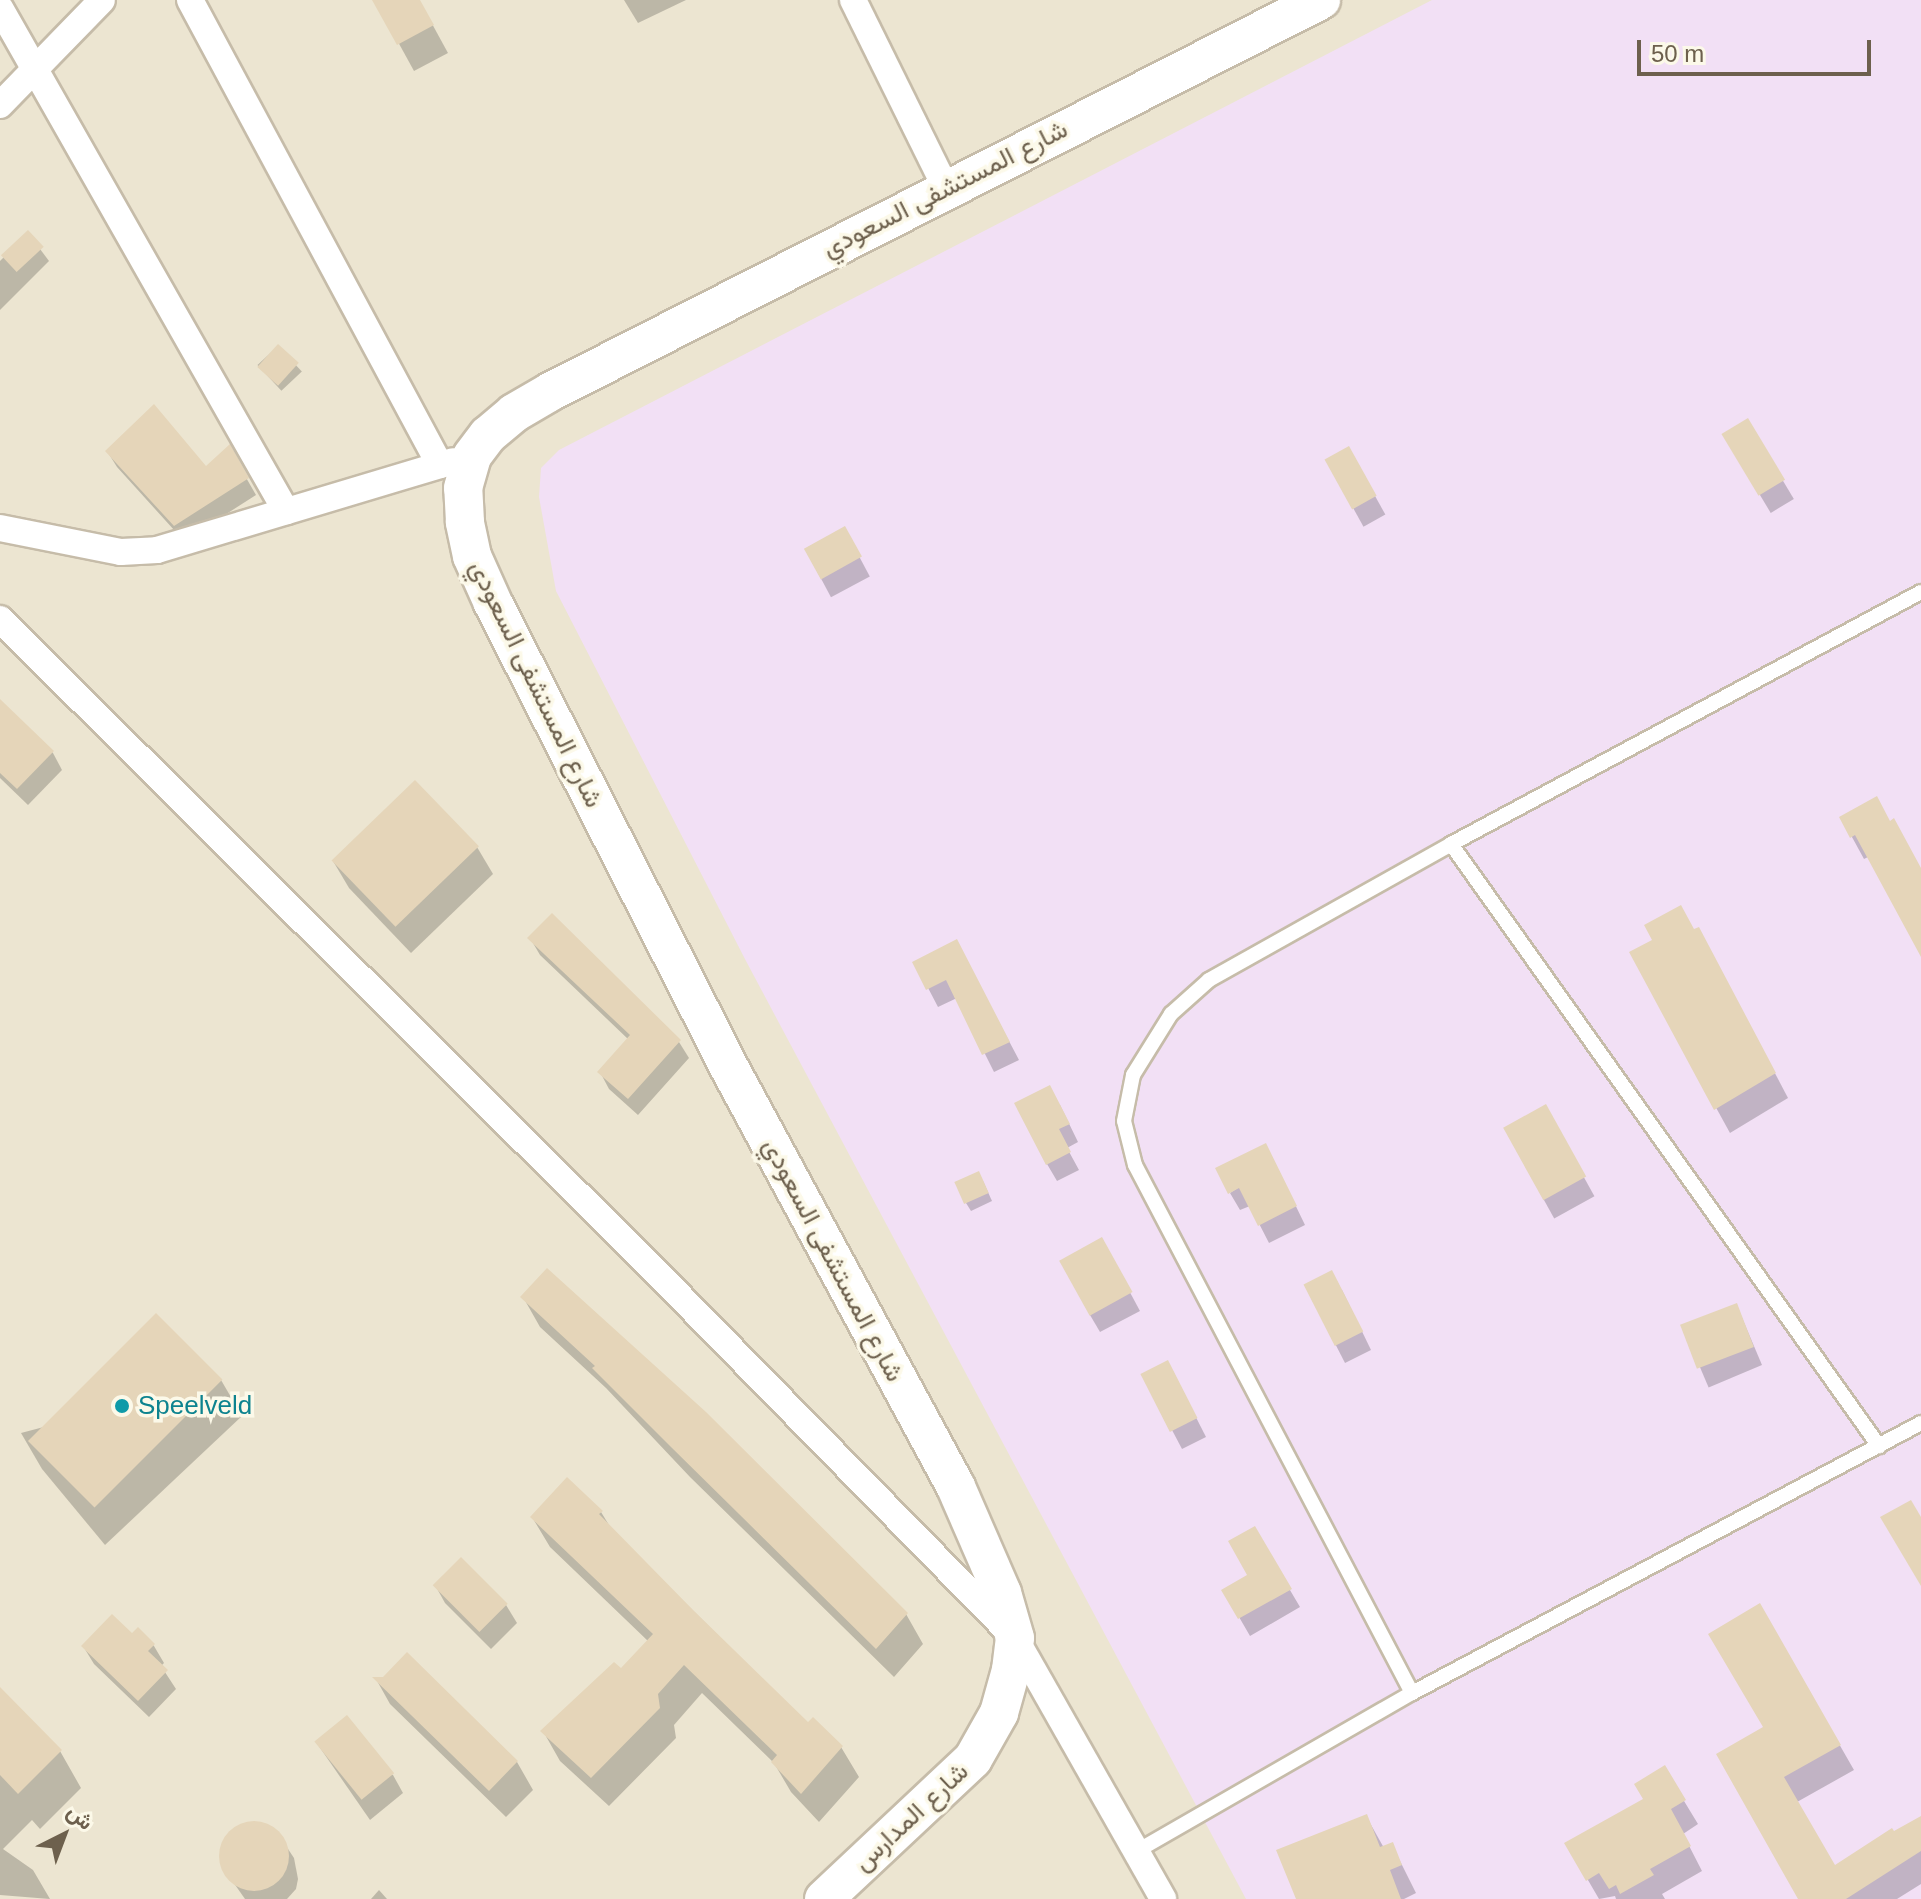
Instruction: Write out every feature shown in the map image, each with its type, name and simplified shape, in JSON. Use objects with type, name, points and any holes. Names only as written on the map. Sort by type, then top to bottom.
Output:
[{"type":"street","points":[[0,105],[102,0]]},
{"type":"street","points":[[0,528],[121,552],[157,550],[456,460],[190,0]]},
{"type":"street","points":[[853,0],[946,188]]},
{"type":"street","name":"شارع المستشفى السعودي","points":[[1015,1638],[1002,1593],[956,1487],[729,1067],[493,603],[472,556],[456,460],[514,413],[550,392],[1321,0]]},
{"type":"street","points":[[0,8],[37,68],[286,511]]},
{"type":"street","points":[[0,619],[663,1279],[1015,1638],[1163,1899]]},
{"type":"street","name":"شارع المدارس","points":[[824,1899],[973,1759],[999,1713],[1015,1638]]},
{"type":"lane","points":[[1412,1693],[1135,1165],[1124,1121],[1133,1075],[1171,1014],[1209,980],[1451,844],[1921,592]]},
{"type":"lane","points":[[1451,844],[1879,1446]]},
{"type":"lane","points":[[1137,1851],[1412,1693],[1921,1423]]},
{"type":"shaded area","points":[[0,0],[1921,0],[1921,1899],[0,1899]]},
{"type":"shaded area","points":[[1432,0],[1921,0],[1921,1899],[1246,1899],[746,961],[556,591],[539,497],[541,468],[559,450]]},
{"type":"building","points":[[372,0],[420,0],[434,25],[397,45]]},
{"type":"building","points":[[28,230],[44,247],[17,272],[1,255]]},
{"type":"building","points":[[278,344],[299,363],[278,386],[257,367]]},
{"type":"building","points":[[154,404],[206,466],[230,444],[249,478],[174,526],[105,451]]},
{"type":"building","points":[[1748,418],[1785,480],[1759,496],[1721,434]]},
{"type":"building","points":[[1349,446],[1377,496],[1352,509],[1325,460]]},
{"type":"building","points":[[845,526],[862,557],[821,579],[804,549]]},
{"type":"building","points":[[0,699],[54,751],[17,789],[0,773]]},
{"type":"building","points":[[415,780],[479,846],[395,927],[332,861]]},
{"type":"building","points":[[1877,796],[1890,821],[1894,818],[1921,868],[1921,957],[1855,835],[1850,838],[1839,817]]},
{"type":"building","points":[[1681,905],[1694,929],[1699,927],[1776,1073],[1714,1110],[1629,952],[1652,940],[1644,925]]},
{"type":"building","points":[[552,913],[681,1040],[628,1099],[597,1072],[630,1035],[527,938]]},
{"type":"building","points":[[957,939],[1010,1042],[982,1055],[946,980],[926,990],[912,962]]},
{"type":"building","points":[[1050,1085],[1070,1124],[1059,1129],[1071,1152],[1046,1165],[1014,1103]]},
{"type":"building","points":[[1546,1104],[1586,1177],[1543,1200],[1503,1128]]},
{"type":"building","points":[[1266,1143],[1297,1206],[1258,1226],[1239,1188],[1228,1194],[1215,1168]]},
{"type":"building","points":[[979,1171],[989,1193],[964,1204],[954,1182]]},
{"type":"building","points":[[1102,1237],[1133,1292],[1090,1316],[1059,1261]]},
{"type":"building","points":[[547,1268],[706,1412],[908,1613],[876,1649],[592,1368],[595,1366],[520,1297]]},
{"type":"building","points":[[1332,1270],[1363,1331],[1335,1346],[1303,1285]]},
{"type":"building","points":[[1737,1303],[1754,1347],[1697,1369],[1680,1325]]},
{"type":"building","name":"Speelveld","points":[[156,1313],[222,1379],[94,1507],[28,1441]]},
{"type":"building","points":[[1168,1360],[1198,1418],[1170,1432],[1140,1374]]},
{"type":"building","points":[[567,1477],[603,1511],[599,1514],[693,1610],[808,1722],[813,1717],[843,1746],[801,1794],[771,1762],[777,1755],[684,1665],[658,1694],[660,1708],[591,1778],[540,1731],[614,1662],[621,1668],[653,1634],[530,1517]]},
{"type":"building","points":[[1911,1500],[1921,1517],[1921,1586],[1880,1517]]},
{"type":"building","points":[[1255,1526],[1292,1589],[1238,1619],[1221,1590],[1247,1575],[1228,1541]]},
{"type":"building","points":[[461,1557],[508,1604],[479,1632],[433,1585]]},
{"type":"building","points":[[1760,1603],[1841,1745],[1784,1777],[1835,1865],[1892,1828],[1894,1831],[1921,1816],[1921,1851],[1846,1899],[1798,1899],[1716,1754],[1763,1727],[1708,1634]]},
{"type":"building","points":[[112,1614],[132,1633],[138,1627],[155,1644],[148,1651],[168,1670],[138,1701],[81,1646]]},
{"type":"building","points":[[407,1652],[518,1761],[489,1791],[372,1677],[383,1677]]},
{"type":"building","points":[[0,1687],[62,1750],[18,1794],[0,1775]]},
{"type":"building","points":[[347,1715],[394,1773],[362,1800],[314,1741]]},
{"type":"building","points":[[1665,1765],[1686,1800],[1671,1809],[1691,1846],[1650,1869],[1654,1875],[1620,1894],[1616,1885],[1609,1889],[1599,1873],[1586,1881],[1564,1843],[1643,1799],[1634,1784]]},
{"type":"building","points":[[1367,1814],[1380,1847],[1393,1842],[1402,1865],[1390,1870],[1401,1899],[1296,1899],[1276,1850]]},
{"type":"building","points":[[254,1821],[279,1831],[289,1856],[279,1881],[254,1891],[229,1881],[219,1856],[229,1831]]},
{"type":"place","name":"Speelveld","points":[[122,1406]]}]
